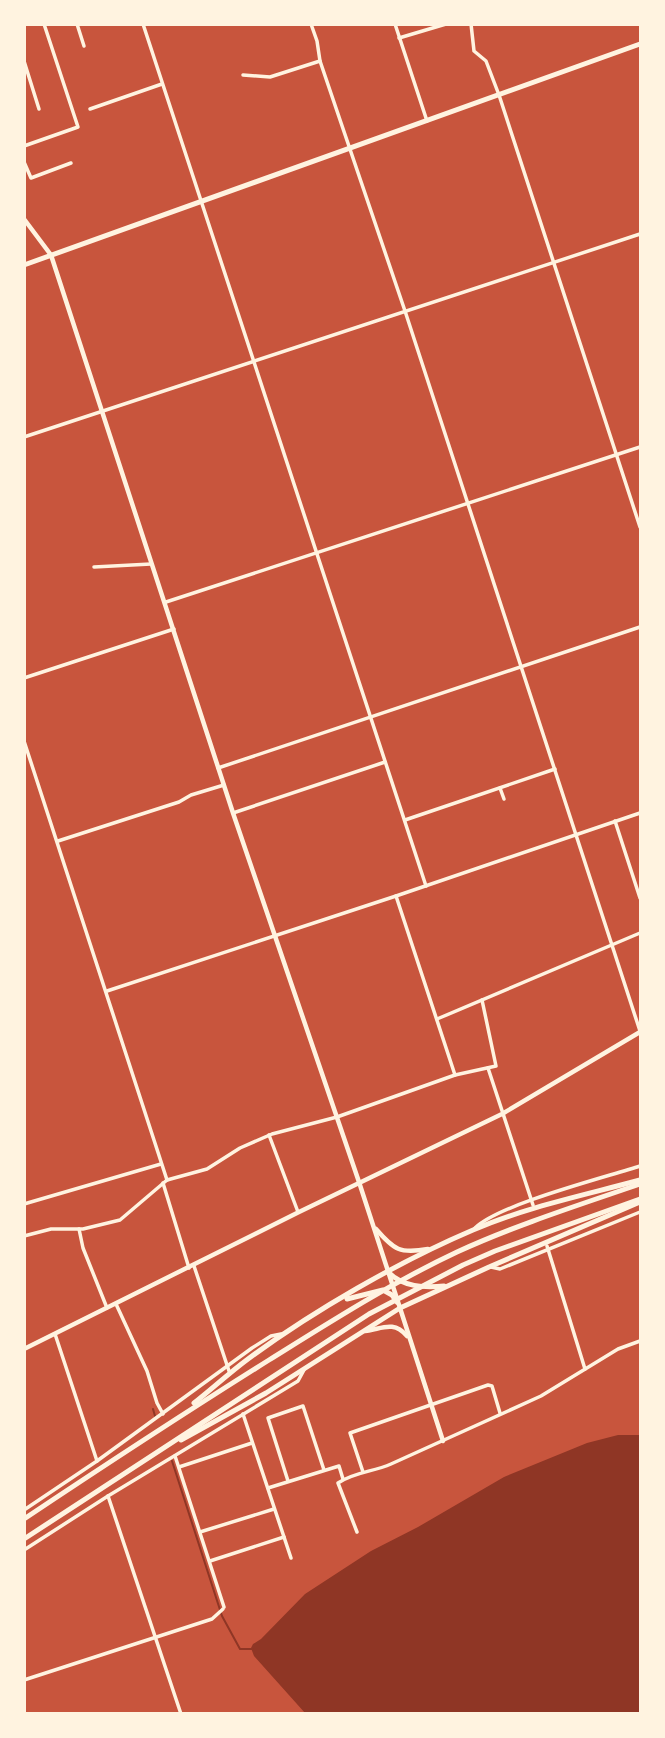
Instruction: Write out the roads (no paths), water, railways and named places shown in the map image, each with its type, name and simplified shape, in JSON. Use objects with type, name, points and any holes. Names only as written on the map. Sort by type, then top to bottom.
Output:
[{"type":"main road","points":[[24,265],[640,44]]},
{"type":"main road","points":[[24,219],[51,256],[218,768],[359,1182],[443,1441]]},
{"type":"main road","points":[[24,1349],[502,1114],[640,1032]]},
{"type":"main road","points":[[178,1416],[247,1359],[388,1272],[474,1230],[539,1208],[640,1182]]},
{"type":"main road","points":[[24,1518],[178,1416],[375,1295],[458,1252],[640,1182]]},
{"type":"main road","points":[[24,1539],[369,1314],[463,1265],[528,1238],[640,1201]]},
{"type":"main road","points":[[143,1461],[304,1370],[400,1308],[640,1201]]},
{"type":"main road","points":[[373,1226],[387,1242],[399,1250],[430,1249],[449,1242]]},
{"type":"main road","points":[[388,1272],[396,1280],[412,1285],[428,1287],[452,1284]]},
{"type":"main road","points":[[327,1308],[368,1292],[383,1290],[394,1297],[400,1308]]},
{"type":"main road","points":[[364,1331],[390,1325],[403,1331],[410,1339]]},
{"type":"street","points":[[24,146],[78,127],[44,24]]},
{"type":"street","points":[[77,24],[84,46]]},
{"type":"street","points":[[143,24],[426,886]]},
{"type":"street","points":[[311,24],[320,61],[522,666],[640,1032]]},
{"type":"street","points":[[395,24],[427,121]]},
{"type":"street","points":[[399,38],[446,24]]},
{"type":"street","points":[[471,24],[474,51],[486,61],[499,95],[640,527]]},
{"type":"street","points":[[24,61],[39,109]]},
{"type":"street","points":[[243,75],[270,77],[320,61]]},
{"type":"street","points":[[90,109],[162,84]]},
{"type":"street","points":[[24,162],[31,178],[71,163]]},
{"type":"street","points":[[24,436],[640,234]]},
{"type":"street","points":[[166,602],[640,447]]},
{"type":"street","points":[[94,567],[152,564]]},
{"type":"street","points":[[218,768],[640,627]]},
{"type":"street","points":[[24,678],[173,629]]},
{"type":"street","points":[[24,741],[107,990],[191,1267],[228,1369]]},
{"type":"street","points":[[233,813],[385,762]]},
{"type":"street","points":[[405,820],[555,769]]},
{"type":"street","points":[[58,841],[224,785]]},
{"type":"street","points":[[500,788],[504,799]]},
{"type":"street","points":[[107,990],[640,813]]},
{"type":"street","points":[[615,821],[640,898]]},
{"type":"street","points":[[396,896],[456,1075]]},
{"type":"street","points":[[437,1019],[640,933]]},
{"type":"street","points":[[24,1236],[51,1229],[79,1229],[120,1220],[165,1182],[207,1169],[240,1147],[269,1135],[337,1117],[456,1075],[496,1066],[482,1000]]},
{"type":"street","points":[[488,1068],[532,1203]]},
{"type":"street","points":[[269,1135],[299,1212]]},
{"type":"street","points":[[24,1204],[161,1164]]},
{"type":"street","points":[[474,1230],[484,1219],[640,1166]]},
{"type":"street","points":[[489,1267],[500,1269],[548,1247],[640,1212]]},
{"type":"street","points":[[79,1229],[83,1248],[107,1308]]},
{"type":"street","points":[[548,1247],[585,1369]]},
{"type":"street","points":[[116,1304],[147,1371],[163,1414]]},
{"type":"street","points":[[24,1510],[97,1462],[271,1336],[290,1331]]},
{"type":"street","points":[[55,1334],[97,1462]]},
{"type":"street","points":[[356,1532],[338,1483],[343,1479],[363,1472],[370,1473],[541,1396],[618,1349],[640,1341]]},
{"type":"street","points":[[24,1550],[108,1495],[298,1381],[304,1370]]},
{"type":"street","points":[[363,1472],[350,1433],[488,1385],[492,1387],[500,1413]]},
{"type":"street","points":[[288,1481],[268,1418],[303,1406],[324,1470]]},
{"type":"street","points":[[243,1413],[291,1558]]},
{"type":"street","points":[[178,1467],[252,1443]]},
{"type":"street","points":[[24,1680],[212,1619],[224,1608],[175,1455]]},
{"type":"street","points":[[267,1488],[339,1465],[343,1479]]},
{"type":"street","points":[[108,1495],[153,1637],[181,1713]]},
{"type":"street","points":[[200,1532],[274,1509]]},
{"type":"street","points":[[210,1561],[284,1537]]},
{"type":"waterway","points":[[153,1409],[155,1416]]},
{"type":"waterway","points":[[172,1461],[222,1616],[240,1649],[253,1649]]}]
